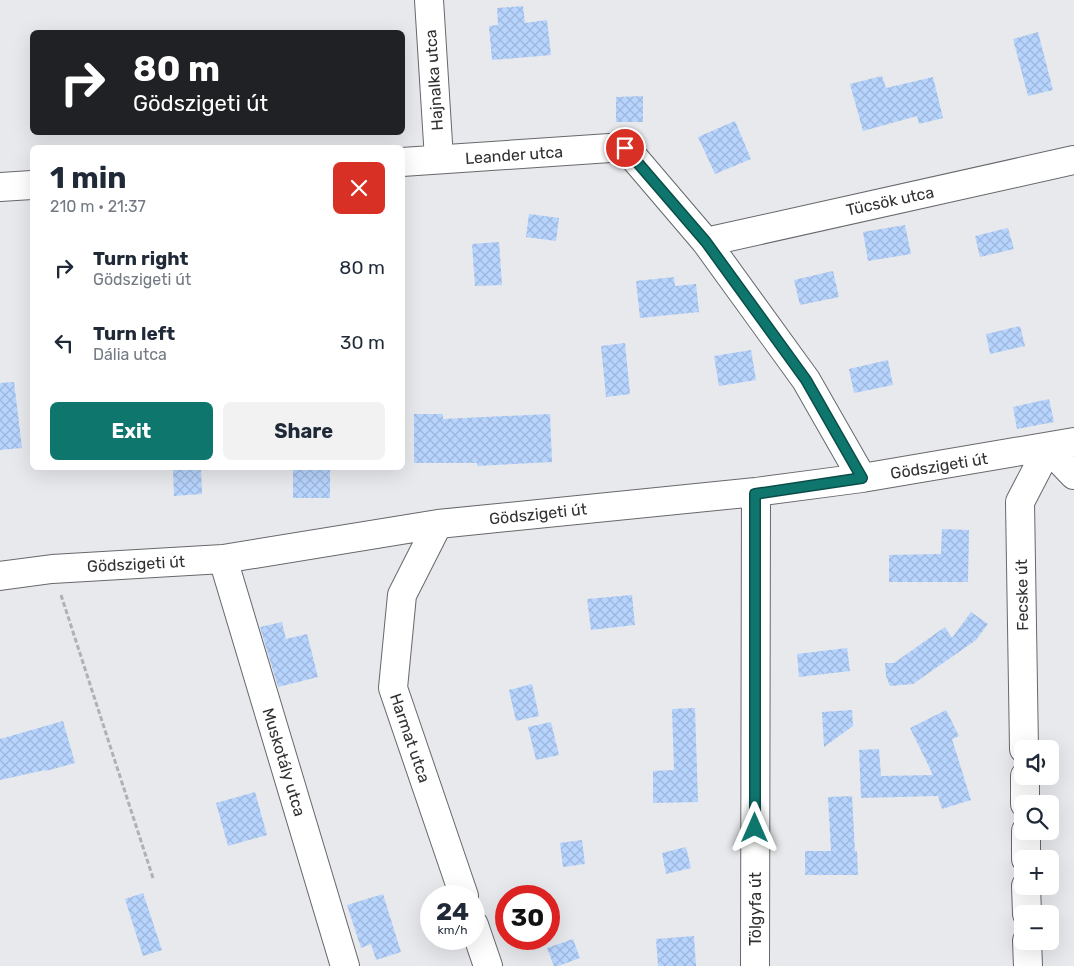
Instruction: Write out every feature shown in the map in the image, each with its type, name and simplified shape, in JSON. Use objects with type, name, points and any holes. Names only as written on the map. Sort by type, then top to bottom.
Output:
[{"type":"street","name":"Hajnalka utca","points":[[429,0],[439,159]]},
{"type":"street","name":"Leander utca","points":[[405,162],[625,148],[706,242]]},
{"type":"street","name":"Tücsök utca","points":[[706,242],[1074,160]]},
{"type":"street","points":[[0,187],[30,185]]},
{"type":"street","points":[[706,242],[806,380],[862,478]]},
{"type":"street","name":"Gödszigeti út","points":[[0,576],[52,569],[223,559],[438,524],[756,492],[862,478],[1048,448],[1074,442]]},
{"type":"street","points":[[1048,448],[1074,476]]},
{"type":"street","name":"Fecske út","points":[[1024,740],[1020,502],[1048,448]]},
{"type":"street","name":"Tölgyfa út","points":[[755,966],[756,492]]},
{"type":"street","name":"Harmat utca","points":[[438,524],[402,595],[393,688],[460,885]]},
{"type":"street","name":"Muskotály utca","points":[[223,559],[345,966]]},
{"type":"street","points":[[483,950],[488,966]]},
{"type":"street","points":[[1027,950],[1028,966]]},
{"type":"path","points":[[52,569],[153,878]]},
{"type":"building","points":[[523,6],[525,23],[547,20],[551,55],[492,60],[489,26],[498,25],[497,8]]},
{"type":"building","points":[[1038,32],[1053,90],[1028,96],[1013,39]]},
{"type":"building","points":[[882,76],[886,88],[933,77],[943,118],[919,124],[917,116],[863,131],[850,84]]},
{"type":"building","points":[[643,96],[643,122],[616,122],[616,97]]},
{"type":"building","points":[[735,121],[751,159],[715,174],[698,137]]},
{"type":"building","points":[[529,214],[559,218],[556,241],[526,237]]},
{"type":"building","points":[[905,225],[911,254],[868,261],[863,232]]},
{"type":"building","points":[[1008,228],[1014,249],[980,257],[975,236]]},
{"type":"building","points":[[499,242],[502,285],[475,286],[472,244]]},
{"type":"building","points":[[833,271],[839,297],[800,305],[794,280]]},
{"type":"building","points":[[674,277],[675,286],[696,284],[699,312],[640,318],[636,281]]},
{"type":"building","points":[[1020,326],[1025,346],[990,354],[986,334]]},
{"type":"building","points":[[625,343],[630,394],[606,397],[601,346]]},
{"type":"building","points":[[751,350],[756,380],[719,386],[714,356]]},
{"type":"building","points":[[888,360],[893,385],[854,393],[849,369]]},
{"type":"building","points":[[14,382],[22,448],[0,450],[0,383]]},
{"type":"building","points":[[1049,399],[1054,422],[1017,429],[1013,407]]},
{"type":"building","points":[[414,414],[443,414],[443,419],[550,414],[552,462],[477,466],[477,463],[414,463]]},
{"type":"building","points":[[173,470],[201,470],[202,494],[174,496]]},
{"type":"building","points":[[293,470],[330,470],[330,498],[293,498]]},
{"type":"building","points":[[942,529],[969,530],[968,582],[889,582],[889,555],[941,554]]},
{"type":"building","points":[[632,595],[635,625],[591,630],[587,599]]},
{"type":"building","points":[[971,612],[988,624],[976,640],[913,684],[890,686],[886,676],[885,663],[894,663],[945,627],[952,638]]},
{"type":"building","points":[[282,622],[286,639],[307,634],[318,677],[278,687],[260,627]]},
{"type":"building","points":[[847,648],[850,671],[799,677],[797,654]]},
{"type":"building","points":[[532,684],[539,716],[516,721],[509,690]]},
{"type":"building","points":[[695,708],[698,802],[653,803],[653,771],[674,770],[672,709]]},
{"type":"building","points":[[852,710],[853,726],[824,747],[822,712]]},
{"type":"building","points":[[946,710],[959,736],[952,739],[971,800],[942,809],[938,796],[861,798],[859,750],[879,749],[881,776],[933,775],[910,728]]},
{"type":"building","points":[[63,721],[75,763],[0,780],[0,739]]},
{"type":"building","points":[[551,722],[559,755],[536,760],[528,727]]},
{"type":"building","points":[[255,792],[267,835],[228,846],[216,803]]},
{"type":"building","points":[[852,796],[858,875],[805,875],[805,851],[831,851],[828,797]]},
{"type":"building","points":[[582,840],[585,864],[563,867],[560,843]]},
{"type":"building","points":[[686,847],[691,868],[666,874],[662,853]]},
{"type":"building","points":[[143,893],[162,950],[143,956],[125,899]]},
{"type":"building","points":[[383,894],[401,952],[376,960],[371,944],[361,948],[347,905]]},
{"type":"building","points":[[694,936],[696,966],[658,966],[656,939]]},
{"type":"building","points":[[573,939],[580,958],[554,966],[548,950],[560,950],[560,944]]},
{"type":"route","points":[[625,148],[706,242],[806,380],[862,478],[756,492],[755,494],[755,828]]}]
